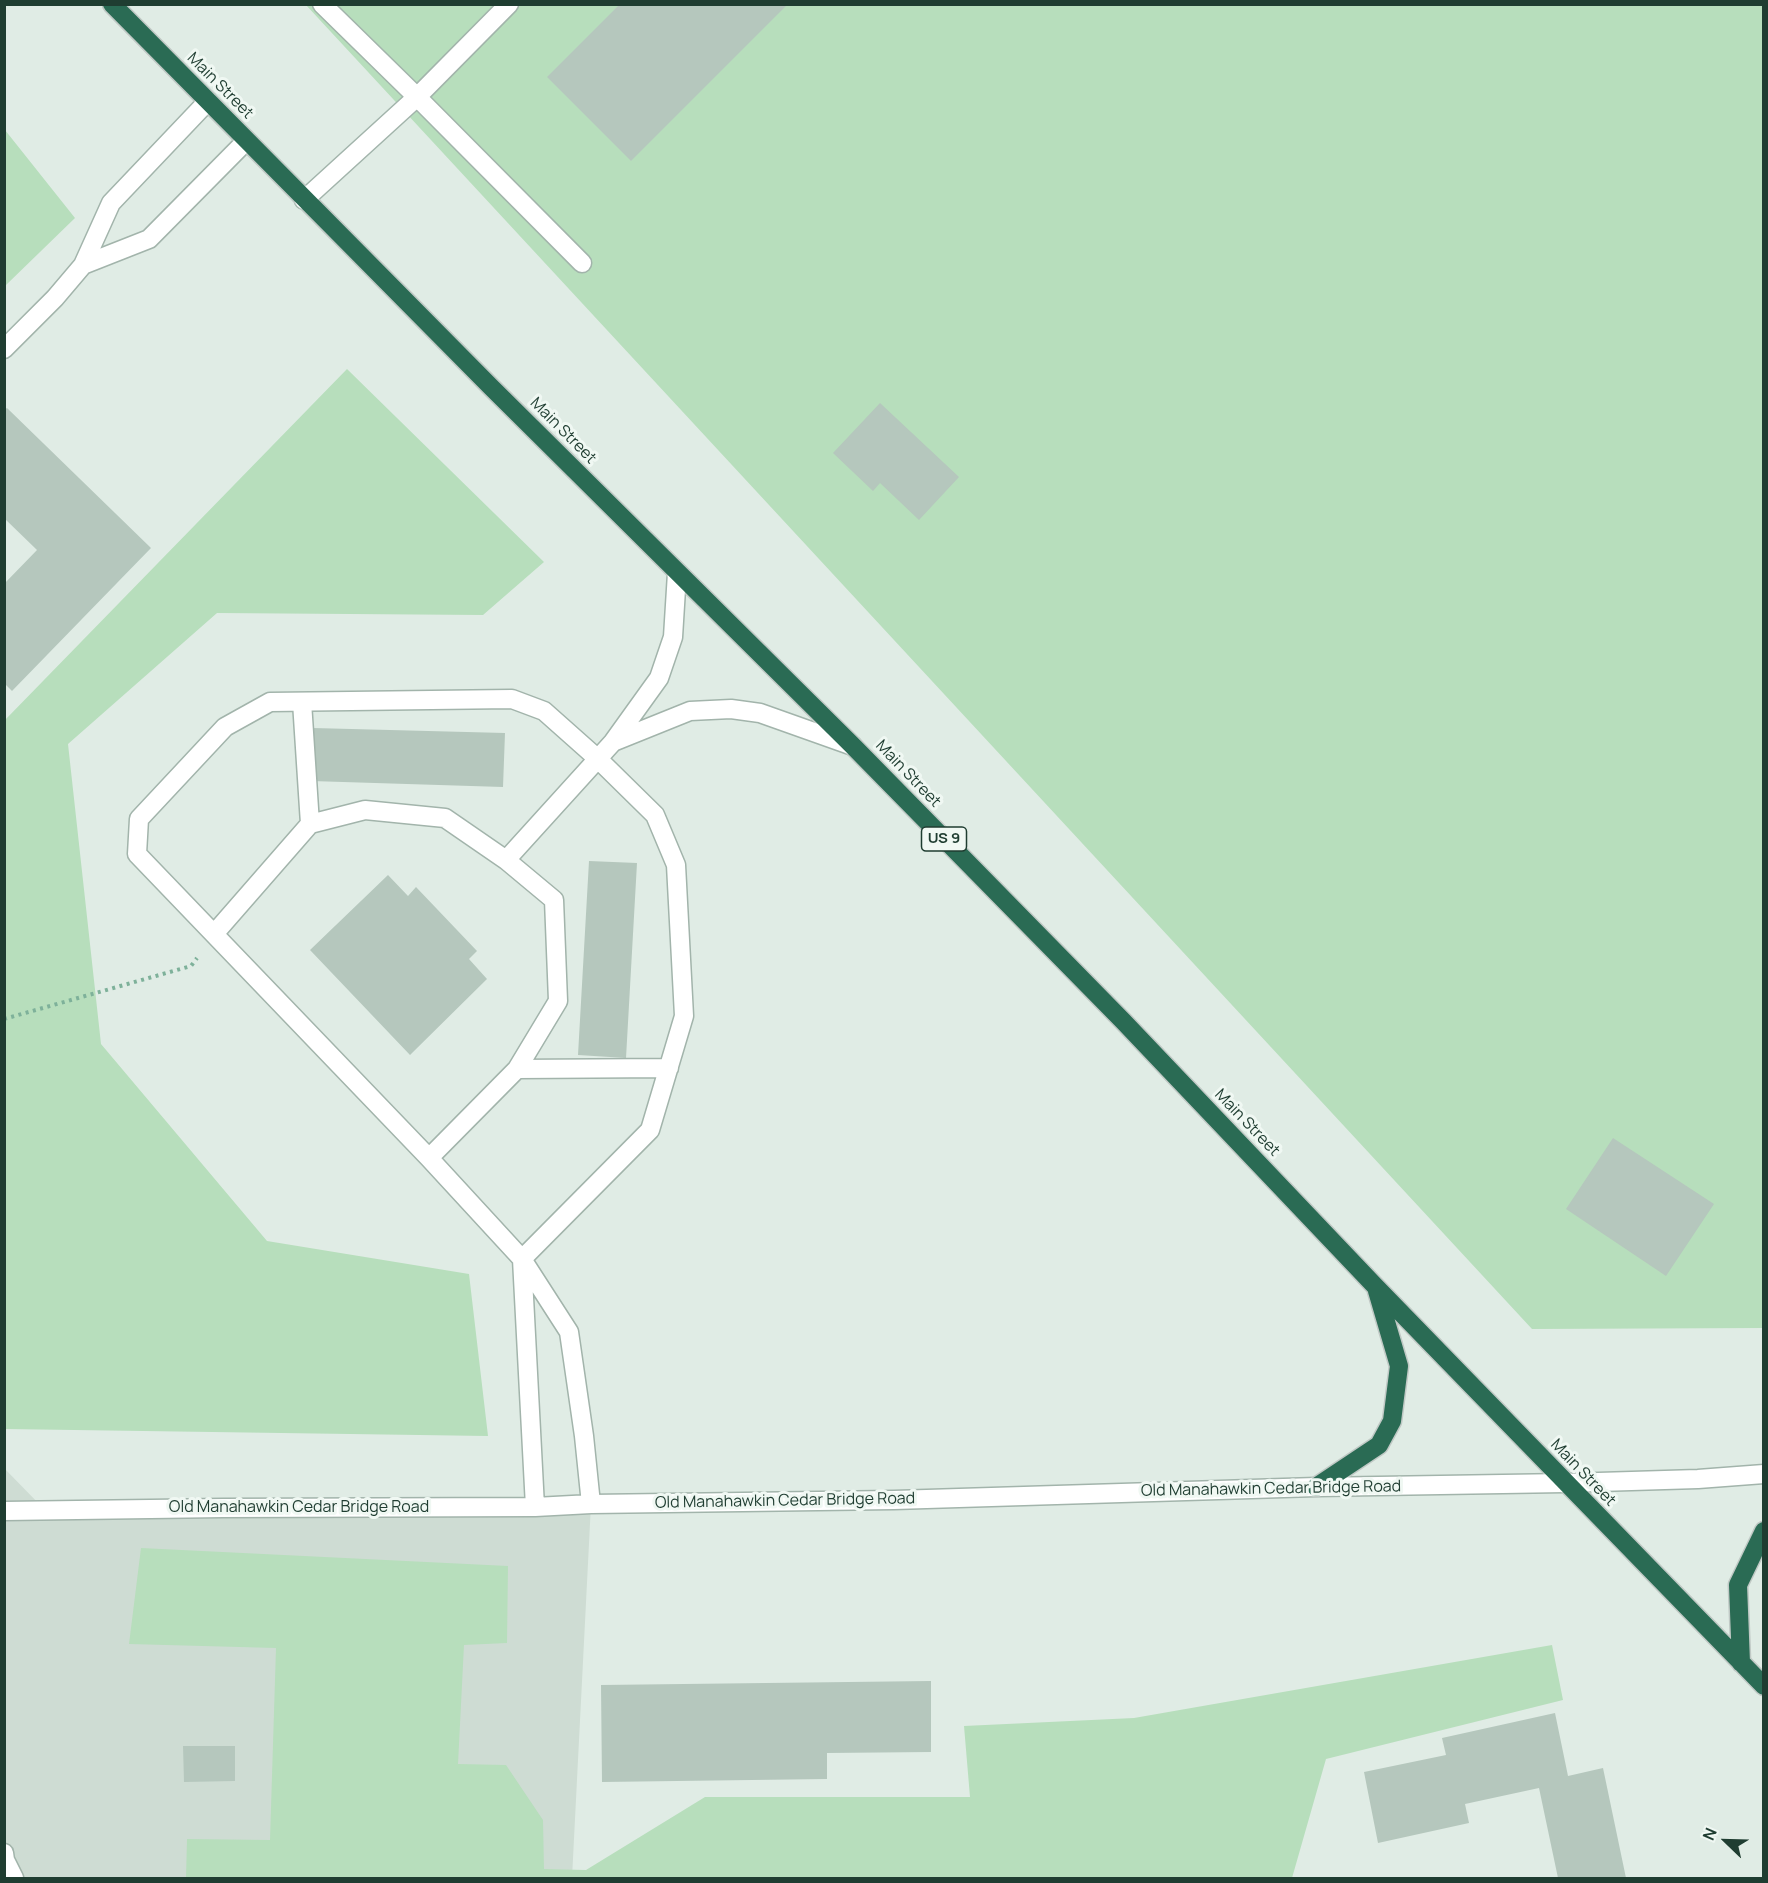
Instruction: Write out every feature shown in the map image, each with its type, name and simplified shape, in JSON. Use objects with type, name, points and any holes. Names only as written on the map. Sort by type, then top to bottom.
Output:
[{"type":"highway","name":"Main Street","points":[[112,4],[304,200],[853,746],[1123,1021],[1375,1286],[1764,1686]]},
{"type":"highway","points":[[1316,1487],[1379,1445],[1392,1421],[1399,1366],[1375,1286]]},
{"type":"highway","points":[[1741,1663],[1738,1585],[1764,1531]]},
{"type":"street","points":[[322,4],[582,263]]},
{"type":"street","points":[[304,200],[417,97],[509,4]]},
{"type":"street","points":[[4,349],[55,298],[83,265],[111,203],[208,101]]},
{"type":"street","points":[[83,265],[149,238],[246,141]]},
{"type":"street","points":[[506,860],[614,742],[659,678],[673,637],[677,573]]},
{"type":"street","points":[[536,1507],[522,1259],[650,1130],[684,1016],[676,865],[656,815],[544,711],[512,699],[270,702],[225,727],[139,819],[137,854],[429,1158],[522,1259],[569,1332],[591,1504]]},
{"type":"street","points":[[302,702],[310,824]]},
{"type":"street","points":[[614,742],[690,711],[731,709],[760,713],[853,746]]},
{"type":"street","points":[[214,934],[310,824],[365,810],[445,818],[506,860],[555,900],[558,1000],[517,1069],[429,1158]]},
{"type":"street","points":[[517,1069],[669,1068]]},
{"type":"street","name":"Old Manahawkin Cedar Bridge Road","points":[[4,1511],[536,1507],[591,1504],[894,1500],[1316,1487],[1565,1483],[1698,1479],[1764,1474]]},
{"type":"street","points":[[4,1853],[14,1878]]},
{"type":"path","points":[[4,1019],[191,966],[214,934]]},
{"type":"shaded area","points":[[4,1468],[44,1509],[591,1504],[572,1878],[5,1878]]},
{"type":"green space","points":[[306,5],[1763,5],[1763,1328],[1532,1329]]},
{"type":"green space","points":[[5,130],[75,218],[5,286]]},
{"type":"green space","points":[[347,369],[544,562],[483,615],[217,613],[68,744],[101,1044],[267,1241],[469,1274],[488,1436],[5,1429],[5,720]]},
{"type":"green space","points":[[141,1548],[508,1566],[507,1643],[464,1645],[458,1764],[506,1765],[543,1820],[544,1869],[586,1870],[705,1797],[970,1797],[964,1726],[1134,1718],[1552,1645],[1563,1700],[1326,1759],[1292,1878],[186,1878],[187,1839],[270,1840],[276,1648],[129,1644]]},
{"type":"building","points":[[619,5],[787,5],[631,161],[547,77]]},
{"type":"building","points":[[880,403],[959,477],[919,520],[880,483],[873,491],[833,453]]},
{"type":"building","points":[[7,408],[151,548],[12,691],[4,683],[4,584],[37,550],[4,518],[4,410]]},
{"type":"building","points":[[313,728],[505,733],[503,787],[311,781]]},
{"type":"building","points":[[589,861],[637,863],[626,1058],[578,1055]]},
{"type":"building","points":[[388,875],[408,896],[416,887],[477,951],[469,959],[487,979],[410,1055],[310,950]]},
{"type":"building","points":[[1613,1138],[1714,1204],[1666,1276],[1566,1209]]},
{"type":"building","points":[[931,1681],[931,1752],[827,1753],[827,1779],[602,1782],[601,1685]]},
{"type":"building","points":[[1555,1713],[1568,1776],[1603,1768],[1626,1878],[1558,1878],[1539,1788],[1465,1804],[1469,1823],[1378,1843],[1364,1772],[1446,1755],[1442,1738]]},
{"type":"building","points":[[183,1746],[235,1746],[235,1781],[184,1782]]}]
